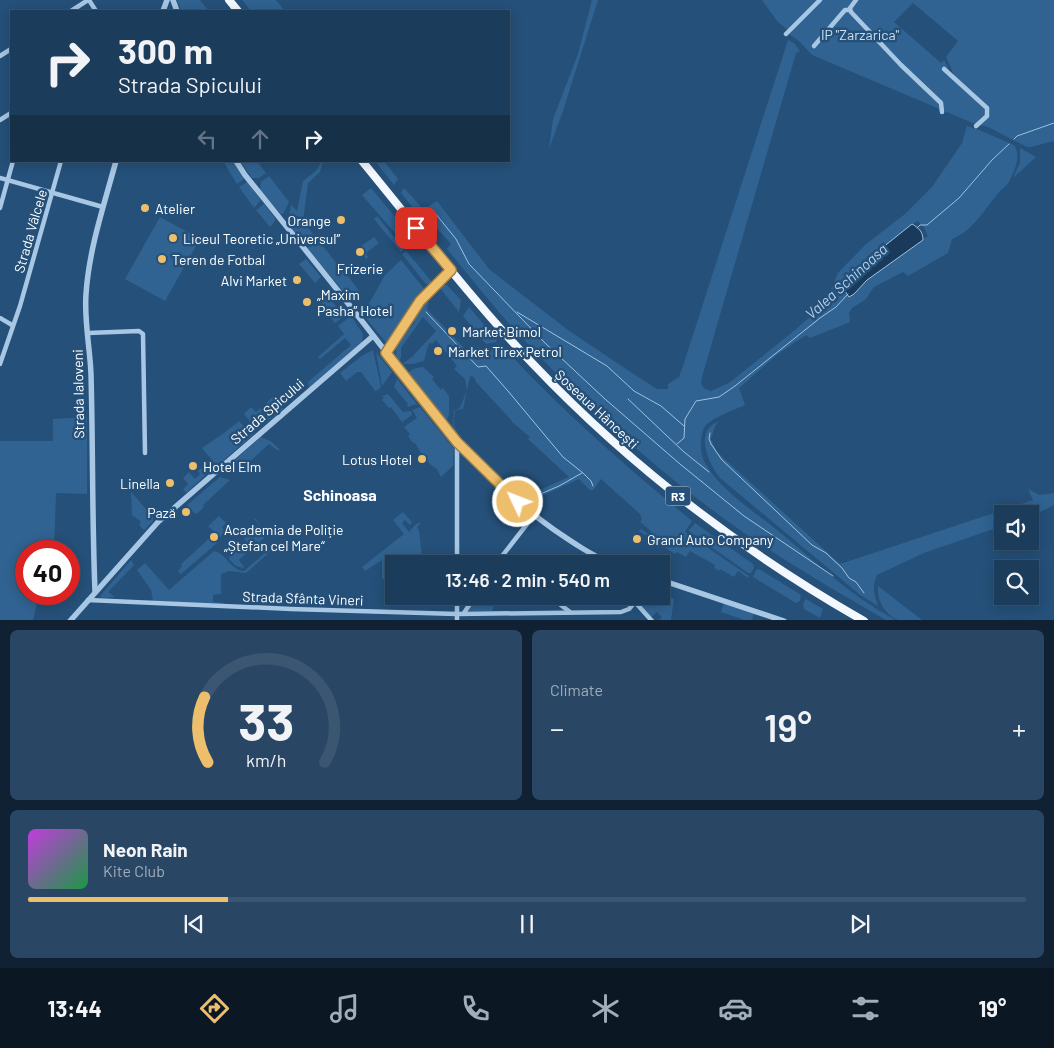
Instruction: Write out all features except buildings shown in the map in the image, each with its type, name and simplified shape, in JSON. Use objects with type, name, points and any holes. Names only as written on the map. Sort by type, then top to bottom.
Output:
[{"type":"highway","points":[[229,0],[237,10]]},
{"type":"highway","name":"Șoseaua Hâncești","points":[[363,162],[451,270],[532,363],[599,429],[627,454],[725,532],[803,584],[864,620]]},
{"type":"street","points":[[73,10],[89,0]]},
{"type":"street","points":[[786,34],[820,0]]},
{"type":"street","points":[[850,10],[856,0]]},
{"type":"street","points":[[814,46],[845,10],[850,10]]},
{"type":"street","points":[[850,10],[901,65],[941,103],[942,112]]},
{"type":"street","points":[[944,69],[986,106],[988,111],[986,116],[976,126]]},
{"type":"street","points":[[0,208],[13,162]]},
{"type":"street","name":"Strada Vâlcele","points":[[0,364],[20,306],[61,162]]},
{"type":"street","name":"Strada Ialoveni","points":[[95,591],[92,538],[91,374],[86,293],[92,250],[116,162]]},
{"type":"street","points":[[237,162],[457,442],[508,494],[534,515],[592,555]]},
{"type":"street","points":[[0,178],[103,208]]},
{"type":"street","points":[[386,353],[420,301],[451,270]]},
{"type":"street","points":[[0,318],[12,325]]},
{"type":"street","points":[[88,333],[139,332],[143,334],[145,452]]},
{"type":"street","name":"Strada Spicului","points":[[95,591],[158,522],[373,336]]},
{"type":"street","points":[[457,442],[457,555]]},
{"type":"street","points":[[502,555],[534,515]]},
{"type":"street","points":[[670,583],[784,620]]},
{"type":"street","points":[[70,620],[95,591]]},
{"type":"street","name":"Strada Sfânta Vineri","points":[[88,600],[457,614],[621,612],[628,610],[632,605]]},
{"type":"street","points":[[457,605],[457,620]]},
{"type":"street","points":[[464,613],[469,605]]},
{"type":"street","points":[[561,605],[570,612]]},
{"type":"street","points":[[637,605],[652,620]]},
{"type":"green space","points":[[177,0],[200,0],[208,10],[181,10]]},
{"type":"green space","points":[[242,0],[276,0],[284,10],[250,10]]},
{"type":"green space","points":[[592,0],[598,0],[549,149],[553,119],[578,54]]},
{"type":"green space","name":"IP \"Zarzarica\"","points":[[762,0],[1054,0],[1054,141],[1027,147],[988,127],[980,125],[988,114],[988,106],[954,75],[946,57],[958,41],[913,3],[894,22],[941,63],[944,60],[951,73],[984,107],[985,115],[975,124],[812,55],[777,21]]},
{"type":"green space","points":[[788,40],[794,43],[800,51],[796,53],[702,377],[701,384],[705,389],[711,391],[729,383],[821,307],[838,273],[865,245],[905,214],[932,187],[962,143],[967,126],[1014,145],[1017,159],[1009,182],[971,226],[952,239],[948,253],[908,276],[903,272],[874,287],[865,300],[852,308],[849,313],[850,322],[810,338],[806,335],[778,354],[739,388],[745,405],[715,419],[703,430],[701,447],[703,459],[711,472],[727,490],[849,590],[895,620],[886,620],[780,557],[719,515],[637,450],[560,378],[512,327],[447,249],[451,244],[431,222],[427,225],[422,220],[429,206],[437,201],[489,269],[568,330],[657,389],[668,389],[668,384],[679,377]],"holes":[[[918,221],[924,227],[928,236],[867,280],[854,294],[912,224]]]},
{"type":"green space","points":[[1020,148],[1036,157],[1013,178],[1020,163]]},
{"type":"green space","points":[[224,162],[234,162],[244,179],[237,184]]},
{"type":"green space","points":[[241,162],[258,162],[266,173],[259,178],[252,178]]},
{"type":"green space","points":[[323,162],[320,172],[308,183],[303,221],[315,237],[305,245],[288,224],[291,205],[297,211],[303,181],[316,171]]},
{"type":"green space","points":[[376,162],[385,162],[398,179],[394,185]]},
{"type":"green space","points":[[269,176],[289,202],[283,214],[260,190],[261,182]]},
{"type":"green space","points":[[247,182],[261,200],[254,208],[239,187]]},
{"type":"green space","points":[[371,188],[415,241],[408,248],[362,195]]},
{"type":"green space","points":[[404,188],[422,208],[418,214],[401,193]]},
{"type":"green space","points":[[264,204],[275,218],[270,227],[256,210]]},
{"type":"green space","points":[[377,216],[404,249],[401,252],[374,219]]},
{"type":"green space","name":"Teren de Fotbal","points":[[160,217],[200,239],[165,301],[125,279]]},
{"type":"green space","points":[[374,237],[379,243],[366,253],[368,257],[366,259],[361,250],[358,251],[357,249]]},
{"type":"green space","points":[[317,239],[339,266],[339,269],[348,276],[360,292],[357,302],[352,302],[307,248]]},
{"type":"green space","points":[[406,251],[432,284],[425,283],[402,254]]},
{"type":"green space","points":[[306,259],[321,277],[315,283],[299,264]]},
{"type":"green space","points":[[401,260],[425,290],[390,343],[387,344],[362,311],[366,309],[385,275]]},
{"type":"green space","points":[[447,285],[461,300],[459,312],[440,288]]},
{"type":"green space","points":[[327,295],[344,316],[335,323],[317,302]]},
{"type":"green space","points":[[429,299],[427,309],[466,350],[471,353],[478,347],[480,348],[473,354],[478,360],[485,354],[482,350],[496,348],[506,350],[596,439],[692,521],[685,532],[749,576],[748,578],[738,571],[734,577],[720,569],[719,571],[714,568],[715,565],[690,551],[686,557],[677,552],[675,554],[639,531],[641,529],[650,535],[651,531],[640,522],[642,520],[640,514],[601,479],[593,490],[590,490],[579,479],[533,500],[529,505],[543,518],[528,507],[513,490],[524,497],[569,477],[528,439],[530,437],[512,422],[476,382],[474,377],[470,376],[463,409],[455,410],[454,424],[457,432],[455,431],[453,424],[454,410],[460,408],[467,390],[465,379],[454,369],[457,366],[436,340],[432,344],[430,342],[424,361],[402,364],[413,356],[436,331],[423,317],[401,348],[401,358],[399,360],[396,354],[397,346],[415,322],[414,317]]},
{"type":"green space","points":[[469,307],[497,340],[496,342],[486,344],[463,316]]},
{"type":"green space","points":[[351,316],[363,334],[362,342],[309,388],[308,382],[351,345],[345,338],[320,359],[318,357],[344,334],[338,326]]},
{"type":"green space","points":[[373,350],[381,387],[375,391],[361,372],[357,372],[346,381],[340,373],[363,355]]},
{"type":"green space","points":[[376,352],[392,372],[382,386]]},
{"type":"green space","points":[[423,367],[434,377],[432,379],[441,390],[443,388],[449,396],[449,415],[446,422],[408,375],[412,370]]},
{"type":"green space","points":[[397,379],[417,404],[407,407],[408,404],[394,387]]},
{"type":"green space","points":[[388,394],[403,412],[411,411],[412,415],[402,422],[391,407],[389,408],[382,400],[384,398],[382,396]]},
{"type":"green space","points":[[274,396],[283,409],[257,430],[244,414],[251,407],[256,412]]},
{"type":"green space","points":[[420,407],[454,449],[453,466],[441,477],[437,469],[427,461],[415,443],[413,443],[408,436],[410,434],[404,427],[417,418],[412,410]]},
{"type":"green space","points":[[87,417],[87,494],[56,493],[54,540],[15,540],[15,605],[36,605],[33,620],[0,620],[0,441],[53,441],[53,419]]},
{"type":"green space","points":[[239,421],[244,427],[249,425],[255,433],[217,466],[202,448]]},
{"type":"green space","points":[[719,421],[715,426],[711,439],[717,452],[840,564],[994,513],[994,529],[924,553],[877,575],[874,590],[878,606],[859,594],[720,478],[710,461],[705,447],[706,433],[712,425]]},
{"type":"green space","points":[[261,437],[272,442],[280,450],[269,444],[239,471],[235,465],[235,460]]},
{"type":"green space","points":[[206,465],[210,471],[186,493],[183,489],[188,484],[183,478],[189,472],[195,479],[200,474],[198,471]]},
{"type":"green space","points":[[220,477],[230,480],[195,514],[187,505]]},
{"type":"green space","points":[[1028,489],[1039,495],[1054,493],[1054,505],[1039,512],[1039,505],[1018,505],[1033,500]]},
{"type":"green space","points":[[131,492],[153,517],[153,521],[144,530],[139,525],[141,522],[132,515]]},
{"type":"green space","points":[[403,512],[412,522],[410,525],[405,520],[402,523],[409,532],[416,524],[422,522],[417,527],[422,555],[385,555],[385,579],[382,579],[382,560],[365,571],[362,567],[404,534],[393,520]]},
{"type":"green space","points":[[219,516],[226,523],[222,527],[226,532],[220,537],[208,526]]},
{"type":"green space","points":[[255,518],[268,535],[252,548],[244,539],[260,525]]},
{"type":"green space","points":[[695,523],[753,564],[754,568],[751,573],[748,573],[690,532],[689,530]]},
{"type":"green space","points":[[212,536],[217,543],[181,574],[178,571],[182,566],[181,564]]},
{"type":"green space","points":[[233,540],[238,545],[242,541],[250,550],[239,560],[243,568],[236,566],[229,559],[231,553],[225,546]]},
{"type":"green space","points":[[278,542],[279,544],[246,573],[229,571],[221,574],[221,594],[213,595],[213,602],[223,603],[223,605],[153,601],[151,590],[137,570],[145,563],[169,590],[214,551],[222,555],[235,568],[244,571]]},
{"type":"green space","points":[[131,560],[134,565],[108,592],[115,597],[102,598],[100,596]]},
{"type":"green space","points":[[759,569],[801,595],[800,601],[796,603],[753,577],[756,570]]},
{"type":"green space","points":[[878,586],[922,620],[898,620],[891,616],[880,602]]},
{"type":"green space","points":[[670,598],[674,599],[671,620],[659,620],[662,617],[657,612],[651,617],[641,605],[670,605]]},
{"type":"green space","points":[[806,599],[823,609],[820,618],[804,609],[803,604]]},
{"type":"green space","points":[[724,603],[754,613],[752,620],[744,620],[721,612]]},
{"type":"green space","points":[[472,605],[491,605],[494,607],[492,611],[468,611]]},
{"type":"shaded area","points":[[912,224],[920,230],[923,240],[867,280],[849,297],[845,291],[845,284],[882,248]]},
{"type":"waterway","name":"Valea Schinoasa","points":[[1014,139],[1017,136],[1054,123]]},
{"type":"waterway","name":"Valea Schinoasa","points":[[917,228],[920,225],[927,225],[959,198],[992,160],[1009,144]]},
{"type":"waterway","points":[[435,213],[456,239],[469,264],[545,343],[605,399],[744,516],[833,576]]},
{"type":"waterway","name":"Valea Schinoasa","points":[[677,444],[684,438],[685,419],[696,401],[719,397],[735,386],[836,307],[848,294]]},
{"type":"waterway","points":[[426,312],[478,367],[486,366],[563,457],[583,473],[593,486]]},
{"type":"waterway","points":[[517,312],[607,366],[634,391],[661,406],[684,426]]},
{"type":"waterway","points":[[628,399],[684,452],[709,472]]},
{"type":"waterway","points":[[710,433],[709,439],[711,444],[722,460],[812,545],[826,553],[842,568],[849,578],[856,582],[864,593]]},
{"type":"waterway","name":"Valea Schinoasa","points":[[529,499],[559,486],[582,473]]},
{"type":"place","name":"Atelier","points":[[145,208]]},
{"type":"place","name":"Orange","points":[[341,220]]},
{"type":"place","name":"Liceul Teoretic „Universul”","points":[[173,238]]},
{"type":"place","name":"Frizerie","points":[[360,252]]},
{"type":"place","name":"Teren de Fotbal","points":[[162,259]]},
{"type":"place","name":"Alvi Market","points":[[297,280]]},
{"type":"place","name":"„Maxim Pasha” Hotel","points":[[307,302]]},
{"type":"place","name":"Market Bimol","points":[[452,331]]},
{"type":"place","name":"Market Tirex Petrol","points":[[438,351]]},
{"type":"place","name":"Lotus Hotel","points":[[422,459]]},
{"type":"place","name":"Hotel Elm","points":[[193,466]]},
{"type":"place","name":"Linella","points":[[170,483]]},
{"type":"place","name":"Pază","points":[[186,512]]},
{"type":"place","name":"Academia de Poliție „Ștefan cel Mare“","points":[[214,537]]},
{"type":"place","name":"Grand Auto Company","points":[[637,539]]},
{"type":"district","name":"Schinoasa","points":[[340,494]]},
{"type":"route","points":[[416,228],[451,270],[420,301],[386,353],[457,442],[518,502]]}]
